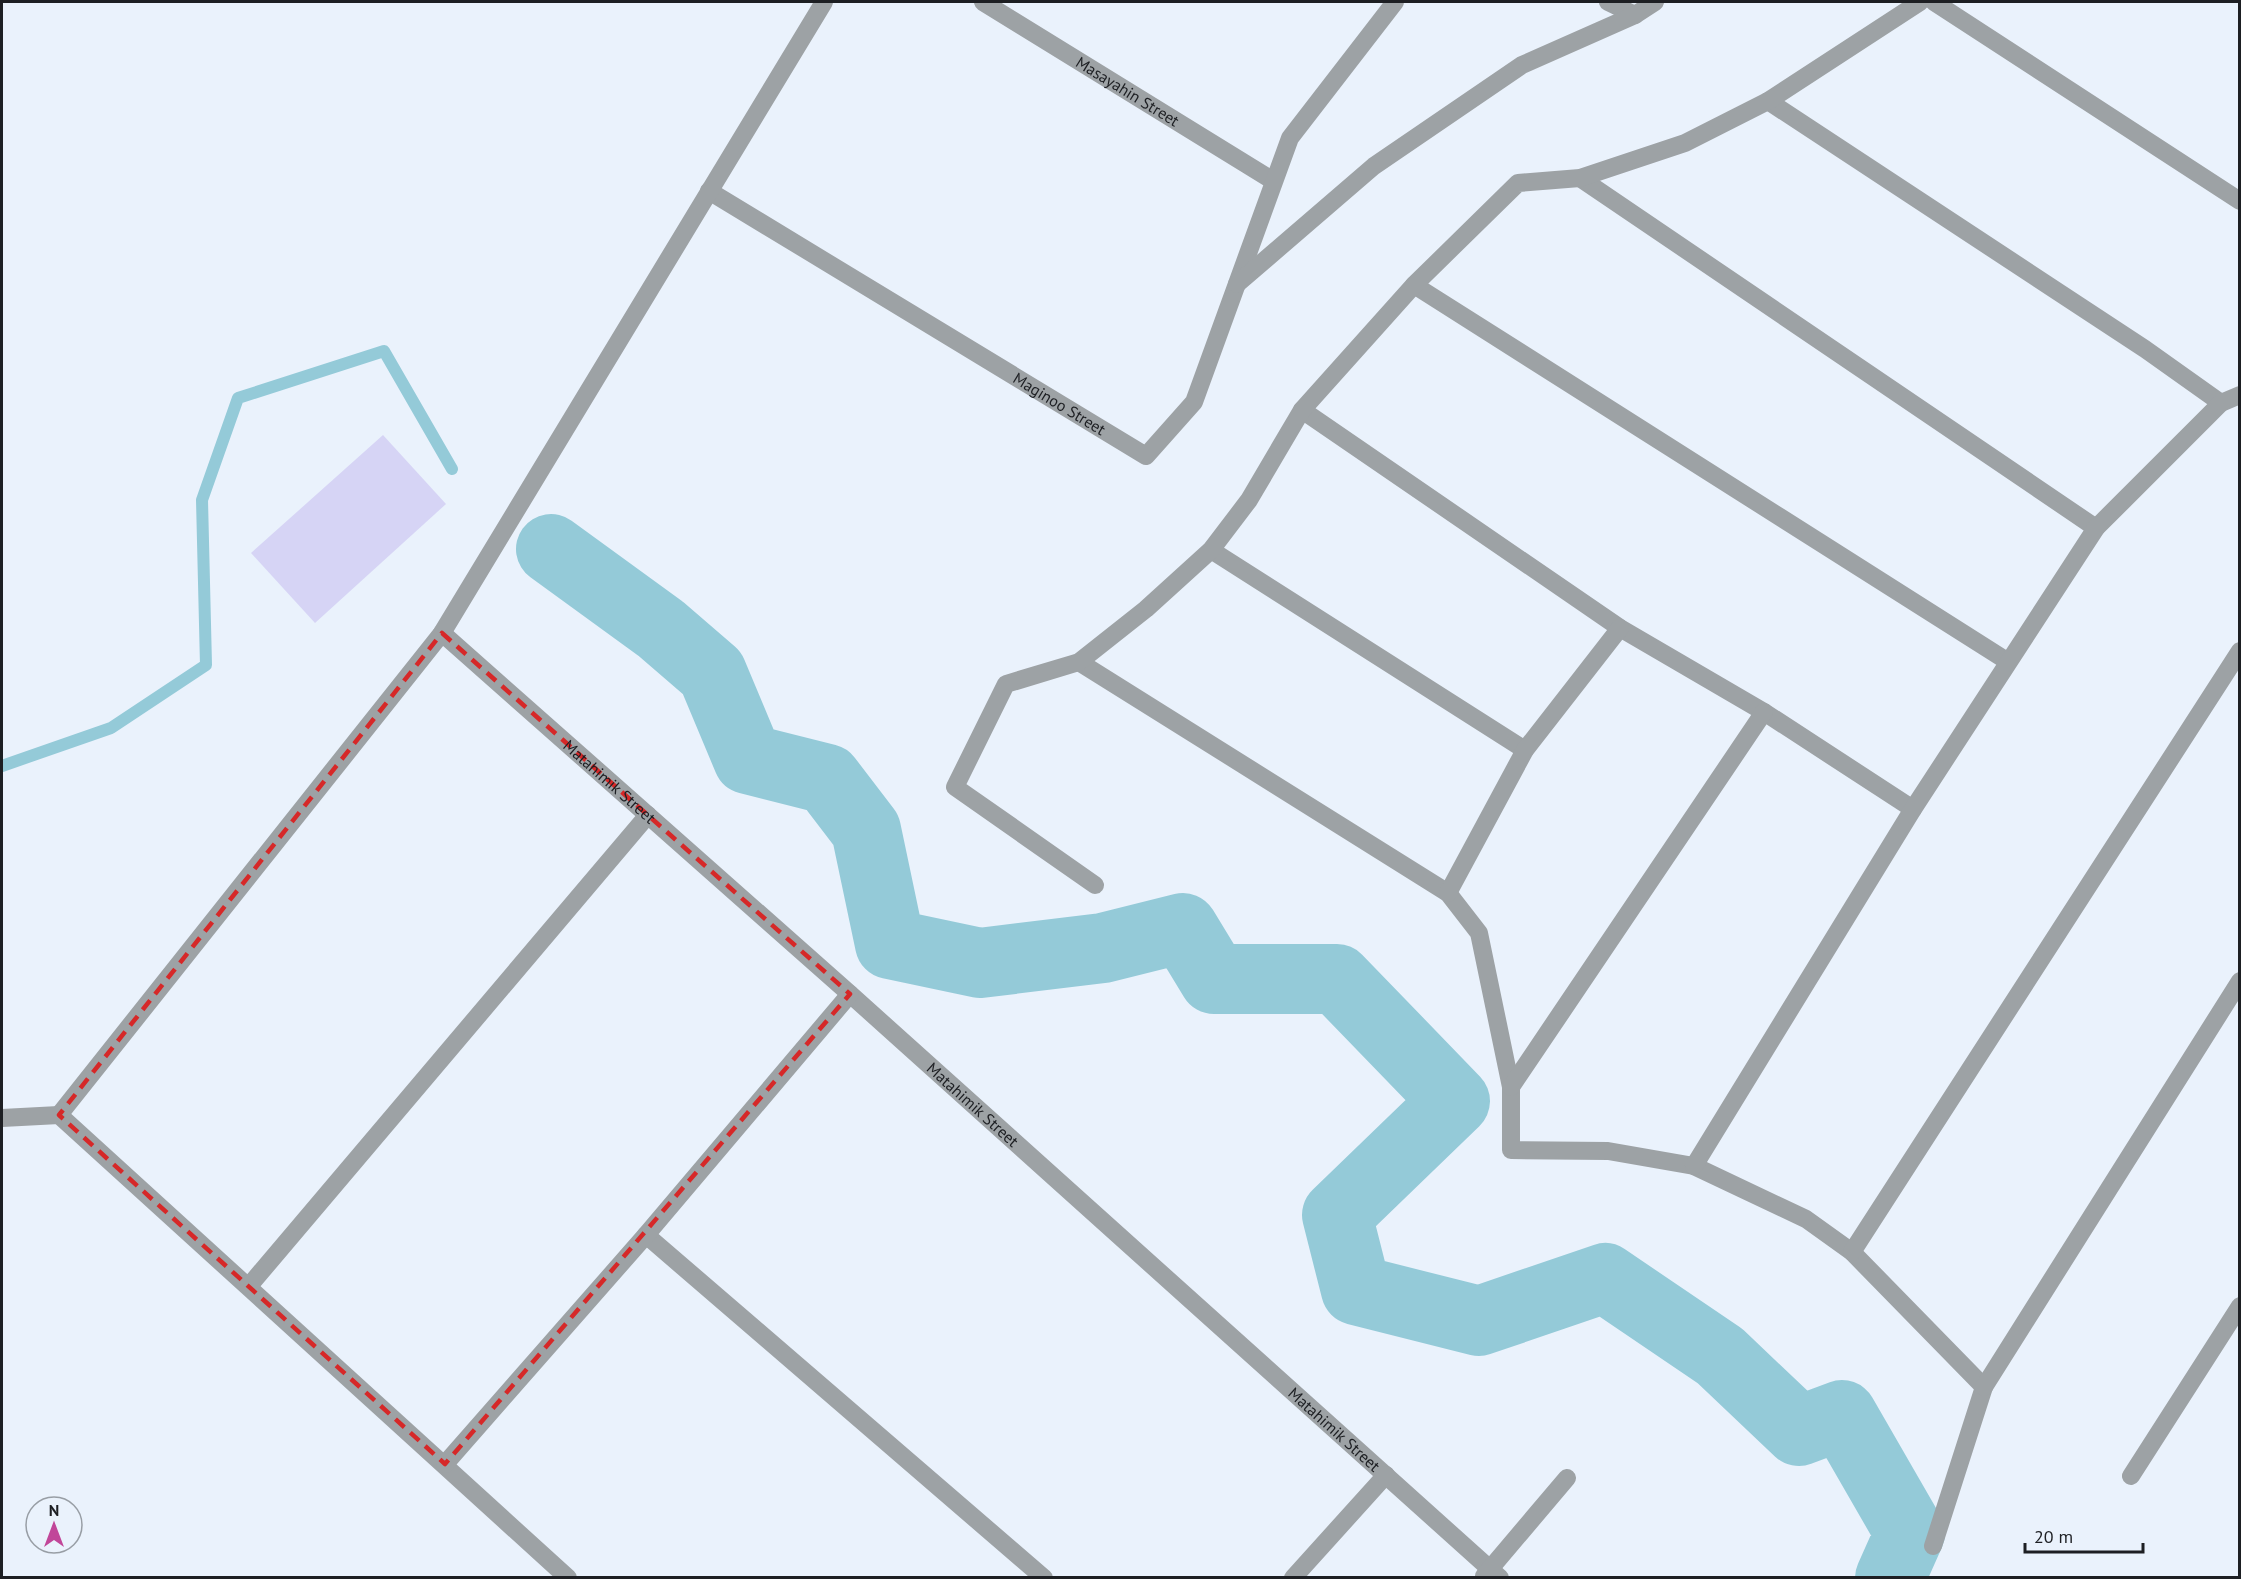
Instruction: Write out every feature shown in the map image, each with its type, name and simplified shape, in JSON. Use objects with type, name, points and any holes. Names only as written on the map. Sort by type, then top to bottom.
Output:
[{"type":"street","points":[[59,1115],[442,633],[824,2]]},
{"type":"street","name":"Masayahin Street","points":[[984,2],[1272,180]]},
{"type":"street","name":"Maginoo Street","points":[[709,191],[1146,456],[1194,402],[1272,180],[1290,138],[1395,2]]},
{"type":"street","points":[[1608,2],[1635,15]]},
{"type":"street","points":[[1235,285],[1374,166],[1522,65],[1635,15],[1655,2]]},
{"type":"street","points":[[1095,885],[955,786],[1006,684],[1079,662],[1146,609],[1211,550],[1249,500],[1302,410],[1414,285],[1518,183],[1580,178],[1685,143],[1768,101],[1920,2]]},
{"type":"street","points":[[1934,2],[2240,201]]},
{"type":"street","points":[[1768,101],[2135,342],[2221,403]]},
{"type":"street","points":[[1580,178],[2096,528]]},
{"type":"street","points":[[1414,285],[2007,661]]},
{"type":"street","points":[[1694,1166],[1913,809],[2007,661],[2096,528],[2221,403],[2240,395]]},
{"type":"street","points":[[1302,410],[1620,628],[1764,712],[1913,809]]},
{"type":"street","points":[[1211,550],[1525,750]]},
{"type":"street","points":[[1448,893],[1525,750],[1620,628]]},
{"type":"street","name":"Matahimik Street","points":[[442,633],[850,994],[1386,1475],[1491,1575]]},
{"type":"street","points":[[1852,1252],[2240,651]]},
{"type":"street","points":[[1079,662],[1448,893],[1479,933],[1511,1087],[1511,1150],[1608,1151],[1694,1166],[1806,1219],[1852,1252],[1984,1387]]},
{"type":"street","points":[[1511,1087],[1764,712]]},
{"type":"street","points":[[249,1286],[648,815]]},
{"type":"street","points":[[1933,1546],[1984,1387],[2240,981]]},
{"type":"street","points":[[444,1464],[646,1235],[850,994]]},
{"type":"street","points":[[2,1118],[59,1115],[568,1578]]},
{"type":"street","points":[[646,1235],[1044,1578]]},
{"type":"street","points":[[2132,1476],[2232,1332],[2240,1306]]},
{"type":"street","points":[[1293,1578],[1386,1475]]},
{"type":"street","points":[[1491,1575],[1568,1478]]},
{"type":"highlighted area","points":[[442,633],[850,994],[445,1464],[59,1115]]},
{"type":"shaded area","points":[[383,435],[446,504],[315,623],[251,553]]},
{"type":"waterway","points":[[2,766],[111,728],[206,665],[202,500],[238,398],[384,351],[452,469]]},
{"type":"waterway","points":[[551,549],[661,629],[712,673],[748,759],[827,779],[866,830],[890,944],[980,963],[1103,948],[1183,928],[1214,979],[1337,979],[1455,1101],[1337,1215],[1356,1290],[1479,1321],[1605,1278],[1720,1356],[1799,1431],[1842,1415],[1910,1533],[1890,1578]]}]
